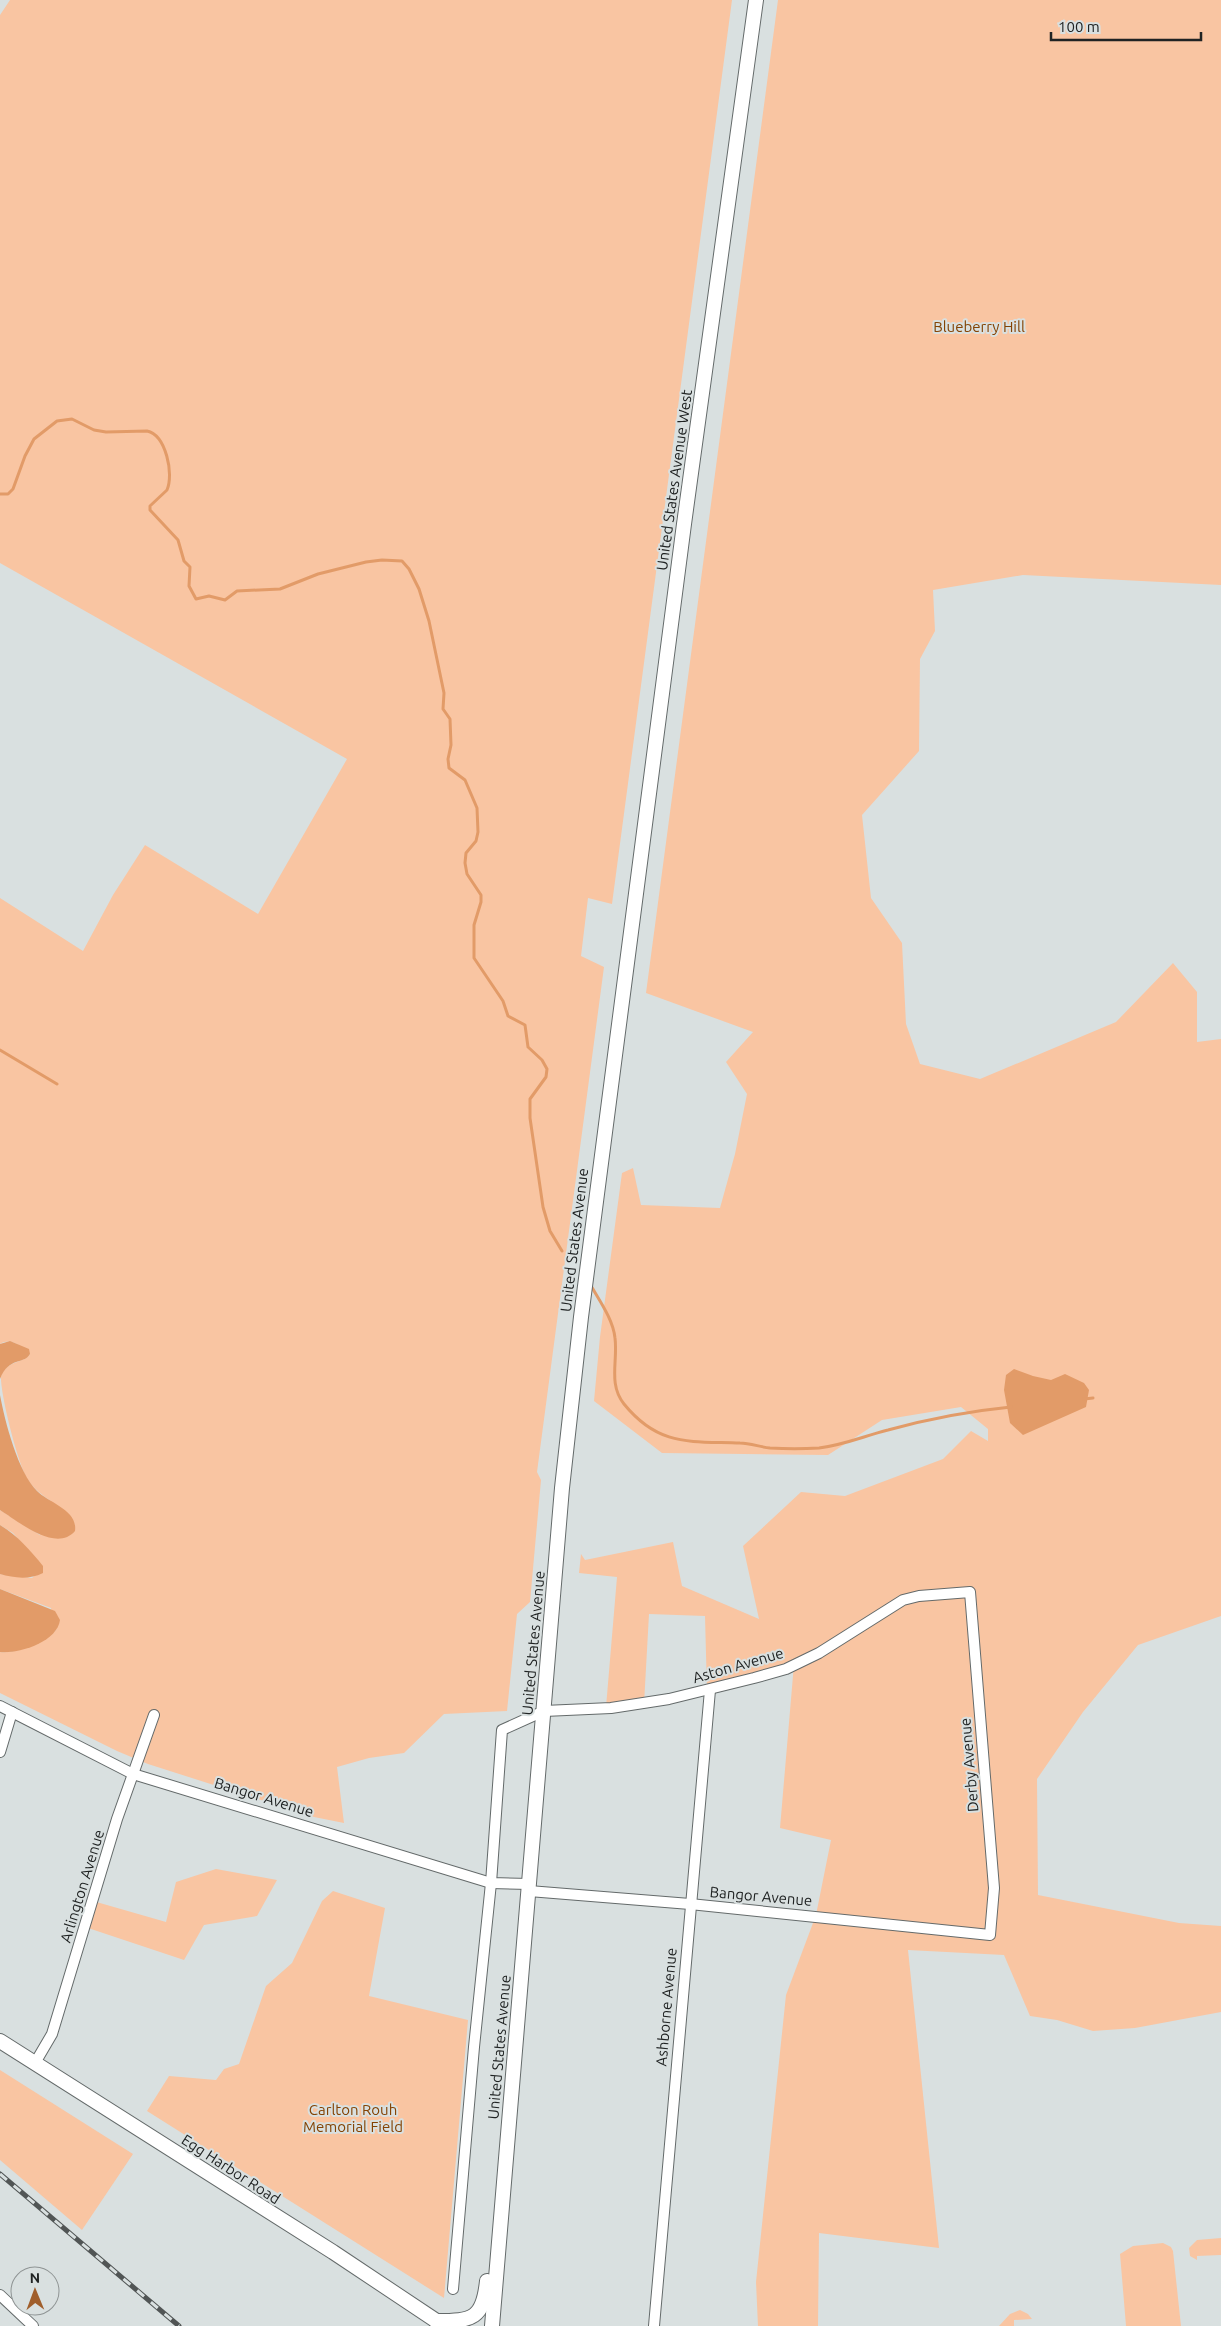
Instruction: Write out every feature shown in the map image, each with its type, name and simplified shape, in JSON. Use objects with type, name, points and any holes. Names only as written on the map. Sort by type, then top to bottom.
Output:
[{"type":"street","name":"United States Avenue West","points":[[627,965],[684,524],[756,0]]},
{"type":"street","name":"United States Avenue","points":[[492,2326],[562,1488],[581,1316],[627,965]]},
{"type":"street","name":"Aston Avenue","points":[[502,1730],[544,1711],[611,1708],[710,1690],[786,1669],[811,1657],[903,1600],[919,1596],[970,1592]]},
{"type":"street","name":"Derby Avenue","points":[[970,1592],[994,1888],[990,1934]]},
{"type":"street","name":"Ashborne Avenue","points":[[654,2326],[710,1690]]},
{"type":"street","name":"Bangor Avenue","points":[[0,1706],[133,1774],[491,1884],[990,1934]]},
{"type":"street","points":[[0,1752],[12,1712]]},
{"type":"street","name":"Arlington Avenue","points":[[34,2063],[52,2034],[117,1820],[154,1715]]},
{"type":"street","name":"United States Avenue","points":[[453,2289],[474,2047],[491,1884],[502,1730]]},
{"type":"street","name":"Egg Harbor Road","points":[[0,2041],[440,2323]]},
{"type":"street","points":[[440,2323],[464,2320],[479,2311],[485,2298],[490,2261],[500,2242]]},
{"type":"street","points":[[0,2295],[33,2326]]},
{"type":"green space","points":[[10,0],[732,0],[612,904],[588,898],[581,956],[604,967],[537,1472],[541,1480],[530,1602],[517,1614],[507,1711],[444,1714],[404,1753],[369,1758],[337,1767],[344,1823],[314,1817],[148,1764],[117,1751],[0,1693],[0,1652],[14,1651],[30,1646],[56,1630],[51,1608],[0,1589],[0,1574],[32,1578],[43,1567],[13,1533],[0,1525],[0,1510],[40,1535],[51,1501],[33,1486],[24,1472],[10,1429],[1,1385],[1,1376],[4,1371],[30,1354],[12,1342],[0,1344],[0,898],[83,951],[113,895],[145,845],[258,914],[347,759],[0,563],[0,15]]},
{"type":"green space","name":"Blueberry Hill","points":[[778,0],[1221,0],[1221,585],[1023,575],[933,590],[935,631],[920,659],[919,751],[862,815],[871,898],[902,943],[906,1024],[920,1064],[980,1079],[1116,1022],[1173,963],[1197,992],[1197,1042],[1221,1039],[1221,1616],[1138,1645],[1083,1712],[1037,1779],[1038,1895],[1179,1923],[1221,1926],[1221,2012],[1135,2028],[1093,2031],[1057,2020],[1030,2016],[1004,1955],[908,1950],[939,2248],[819,2233],[818,2326],[758,2326],[756,2282],[786,1995],[816,1915],[831,1840],[780,1828],[794,1664],[707,1692],[705,1616],[649,1614],[644,1704],[606,1707],[617,1577],[579,1573],[581,1554],[585,1560],[673,1542],[682,1586],[759,1619],[743,1546],[801,1492],[845,1496],[943,1459],[971,1431],[988,1441],[988,1429],[961,1407],[882,1420],[828,1455],[662,1453],[594,1401],[600,1337],[622,1173],[633,1168],[641,1205],[720,1208],[735,1154],[747,1094],[726,1062],[753,1032],[646,993]]},
{"type":"green space","points":[[216,1869],[277,1880],[257,1916],[204,1925],[184,1960],[85,1927],[93,1901],[166,1922],[176,1882]]},
{"type":"green space","name":"Carlton Rouh Memorial Field","points":[[333,1891],[385,1908],[369,1996],[468,2020],[444,2298],[147,2111],[169,2076],[216,2080],[224,2069],[239,2064],[266,1986],[292,1963],[322,1901]]},
{"type":"green space","points":[[0,2070],[133,2154],[82,2230],[0,2160]]},
{"type":"green space","points":[[1221,2238],[1221,2255],[1197,2256],[1197,2260],[1190,2256],[1189,2248],[1197,2240]]},
{"type":"green space","points":[[1163,2243],[1171,2247],[1173,2251],[1181,2326],[1126,2326],[1120,2254],[1133,2246]]},
{"type":"green space","points":[[1020,2310],[1028,2314],[1032,2319],[1014,2320],[1014,2326],[999,2326],[1010,2314]]},
{"type":"shaded area","points":[[10,1341],[29,1349],[30,1354],[8,1367],[0,1379],[0,1344]]},
{"type":"shaded area","points":[[1014,1369],[1051,1380],[1065,1374],[1084,1383],[1089,1390],[1086,1407],[1023,1435],[1010,1423],[1004,1390],[1006,1375]]},
{"type":"shaded area","points":[[0,1395],[13,1446],[30,1483],[42,1495],[67,1512],[75,1524],[75,1531],[67,1537],[58,1539],[37,1533],[0,1510]]},
{"type":"shaded area","points":[[0,1525],[28,1549],[43,1566],[43,1573],[22,1578],[0,1574]]},
{"type":"shaded area","points":[[0,1589],[55,1611],[60,1620],[52,1635],[27,1649],[0,1652]]},
{"type":"waterway","points":[[0,494],[8,494],[13,489],[25,456],[34,439],[57,421],[72,419],[94,430],[106,432],[147,431],[154,434],[164,447],[170,475],[167,490],[150,506],[150,510],[178,540],[184,561],[190,567],[189,586],[196,599],[209,596],[225,600],[237,591],[280,589],[318,574],[366,562],[382,560],[402,561],[409,569],[419,589],[429,621],[444,693],[443,709],[450,719],[451,745],[448,759],[449,768],[465,780],[477,808],[478,832],[476,841],[466,853],[465,863],[467,874],[481,895],[481,902],[474,925],[474,958],[503,1001],[508,1016],[525,1025],[528,1047],[542,1060],[547,1069],[546,1077],[530,1099],[530,1118],[543,1207],[550,1231],[562,1251]]},
{"type":"waterway","points":[[0,1050],[57,1084]]},
{"type":"waterway","points":[[590,1284],[605,1310],[614,1331],[616,1347],[615,1380],[619,1396],[637,1418],[650,1428],[676,1439],[744,1443],[770,1448],[819,1448],[934,1419],[1011,1407]]},
{"type":"waterway","points":[[1084,1399],[1093,1398]]},
{"type":"railway","points":[[0,2174],[179,2326]]}]
